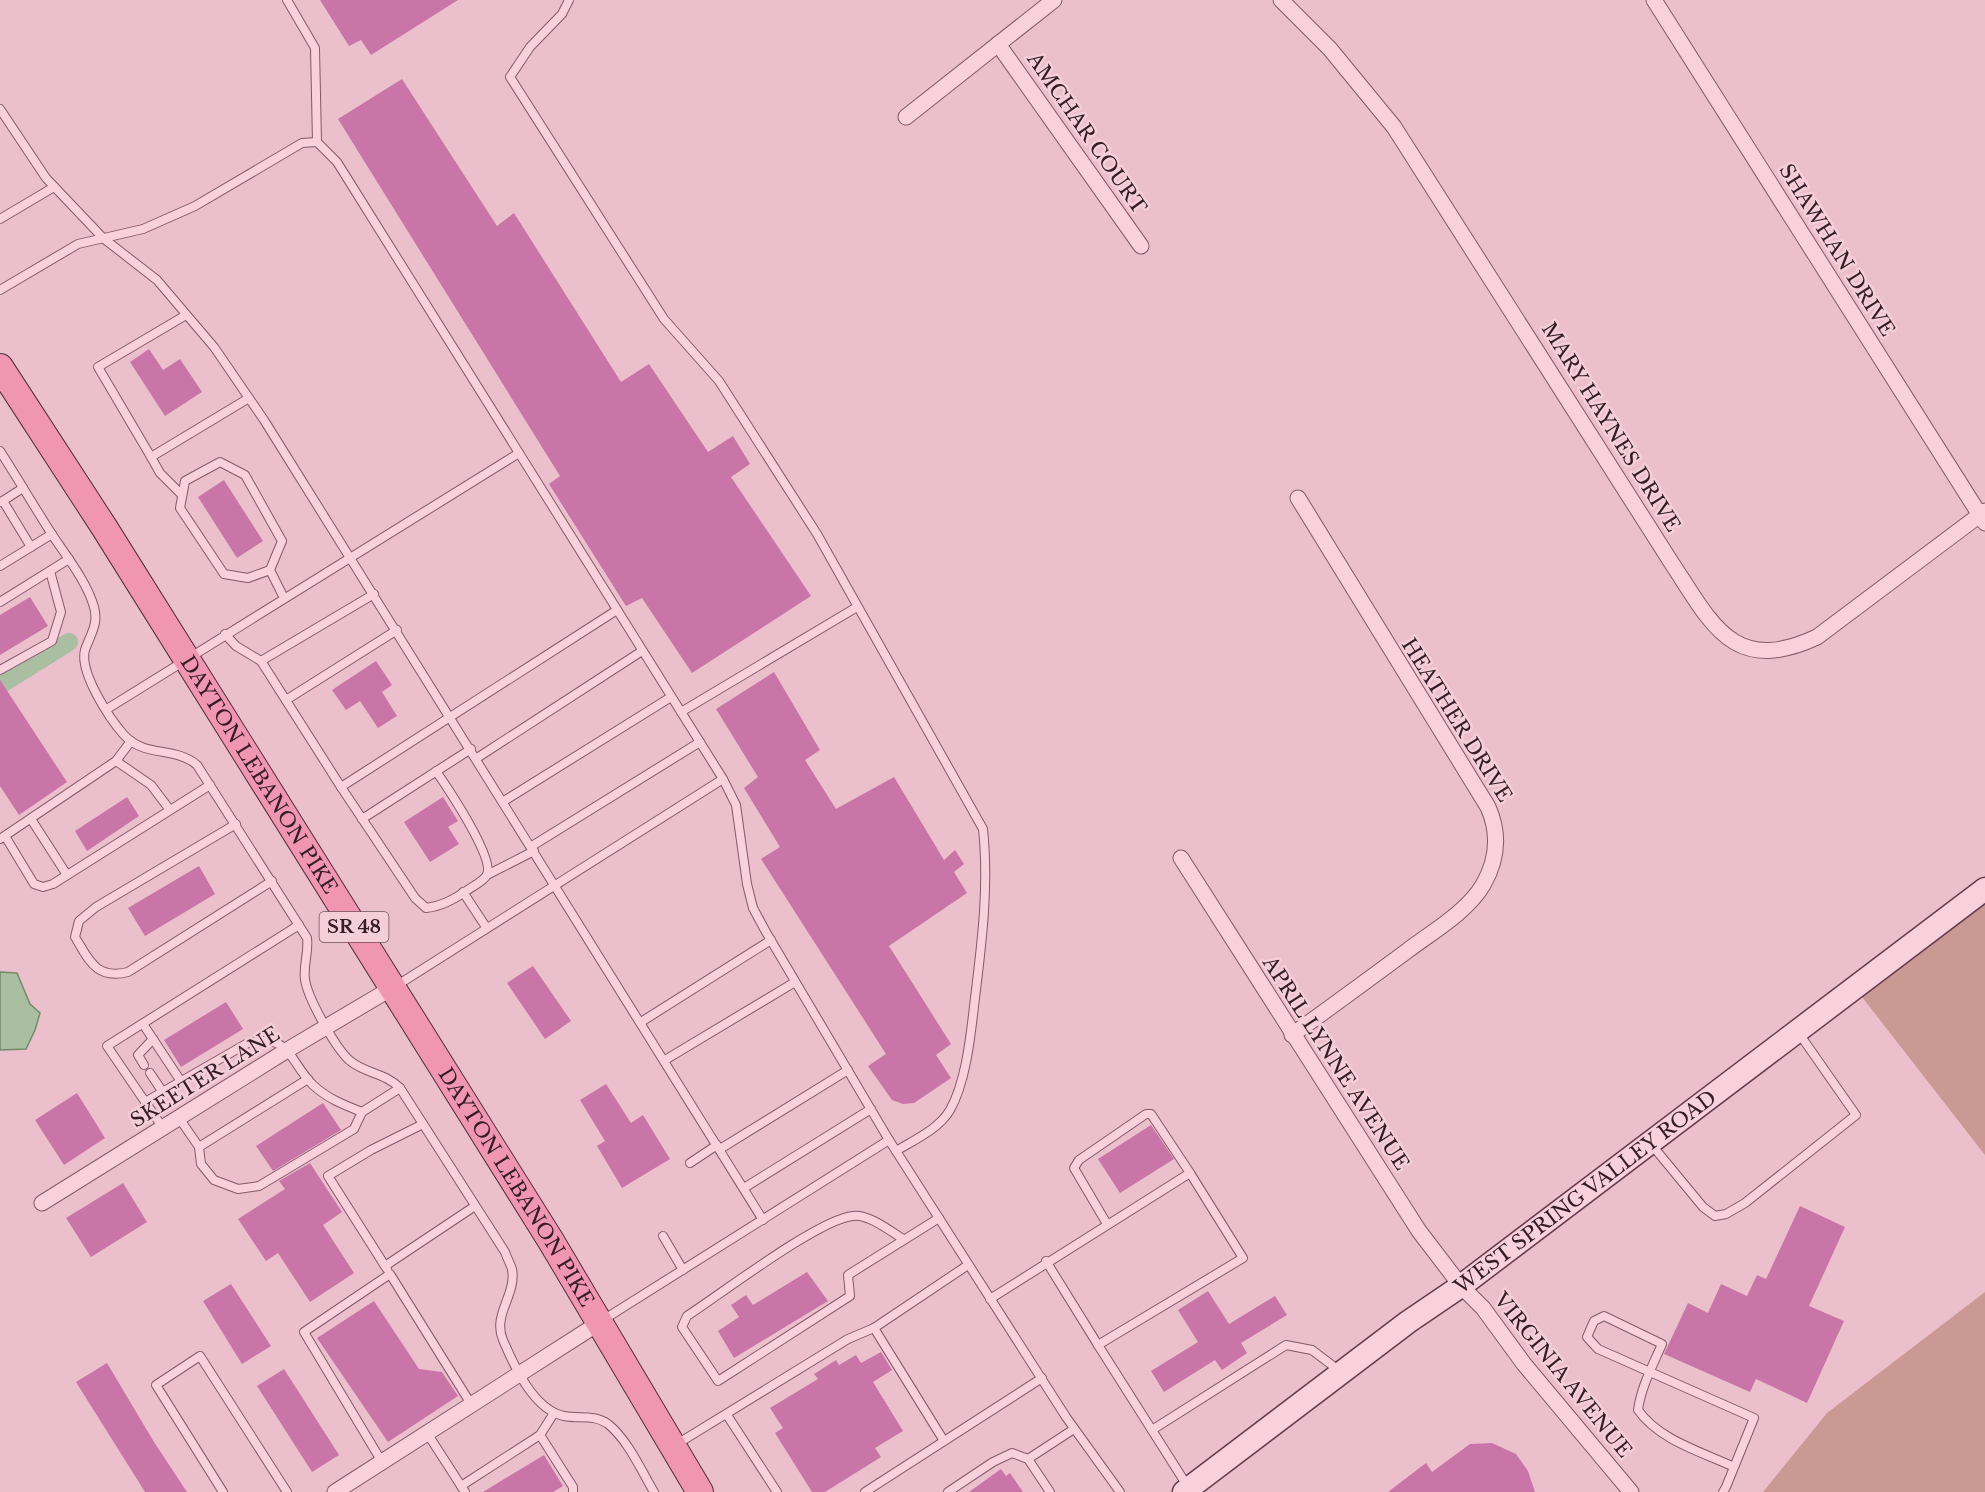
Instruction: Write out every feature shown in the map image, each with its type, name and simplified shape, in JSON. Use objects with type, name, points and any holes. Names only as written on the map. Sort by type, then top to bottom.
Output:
[{"type":"main road","name":"DAYTON LEBANON PIKE","points":[[0,367],[551,1241],[700,1492]]},
{"type":"street","points":[[906,117],[1054,0]]},
{"type":"street","name":"MARY HAYNES DRIVE","points":[[1281,0],[1330,49],[1394,127],[1671,562],[1709,620],[1724,636],[1760,651],[1778,651],[1806,642],[1845,617],[1983,517]]},
{"type":"street","name":"SHAWHAN DRIVE","points":[[1654,0],[1983,517]]},
{"type":"street","name":"AMCHAR COURT","points":[[998,44],[1140,246]]},
{"type":"street","name":"HEATHER DRIVE","points":[[1292,1035],[1435,930],[1470,901],[1482,887],[1492,866],[1497,836],[1488,807],[1298,498]]},
{"type":"street","name":"APRIL LYNNE AVENUE","points":[[1181,858],[1419,1231],[1461,1286]]},
{"type":"street","name":"WEST SPRING VALLEY ROAD","points":[[1186,1490],[1461,1286],[1985,890]]},
{"type":"street","name":"SKEETER LANE","points":[[42,1203],[289,1049],[392,988]]},
{"type":"street","name":"VIRGINIA AVENUE","points":[[1461,1286],[1483,1308],[1545,1389],[1631,1492]]},
{"type":"street","points":[[335,1492],[519,1372],[599,1323]]},
{"type":"lane","points":[[286,0],[315,48],[316,142],[337,162],[723,779],[736,805],[753,908],[889,1140],[1074,1429],[1120,1492]]},
{"type":"lane","points":[[569,0],[562,14],[530,47],[510,77],[664,319],[719,381],[817,534],[983,829],[986,862],[985,912],[972,1027],[963,1071],[950,1110],[932,1128],[896,1151]]},
{"type":"lane","points":[[0,109],[54,187],[103,238],[157,280],[214,347],[397,630],[763,1220]]},
{"type":"lane","points":[[0,290],[78,244],[143,229],[195,206],[302,143],[316,142]]},
{"type":"lane","points":[[0,219],[54,187]]},
{"type":"lane","points":[[182,495],[160,472],[98,367],[186,315]]},
{"type":"lane","points":[[151,457],[249,398]]},
{"type":"lane","points":[[0,451],[69,559],[94,607],[94,629],[85,652],[84,664],[87,676],[107,709],[130,741],[153,751],[179,753],[189,758],[210,785],[307,938],[305,982],[309,995],[327,1026],[349,1059],[363,1069],[382,1074],[400,1088],[505,1252],[512,1270],[510,1289],[500,1326],[502,1338],[519,1372],[539,1401],[554,1413],[596,1418],[606,1423],[618,1434],[654,1492]]},
{"type":"lane","points":[[107,709],[519,453]]},
{"type":"lane","points":[[220,462],[245,475],[282,541],[270,570],[248,578],[224,573],[180,508],[185,481],[220,462]]},
{"type":"lane","points":[[23,489],[2,502],[32,547]]},
{"type":"lane","points":[[0,566],[52,534]]},
{"type":"lane","points":[[0,602],[69,559]]},
{"type":"lane","points":[[270,570],[284,598]]},
{"type":"lane","points":[[0,670],[52,641],[61,612],[50,571]]},
{"type":"lane","points":[[261,661],[374,594]]},
{"type":"lane","points":[[681,712],[857,607]]},
{"type":"lane","points":[[341,787],[452,718],[617,610]]},
{"type":"lane","points":[[286,700],[397,630]]},
{"type":"lane","points":[[225,634],[236,646],[261,661],[362,819],[426,908],[448,903],[487,875],[700,742]]},
{"type":"lane","points":[[477,758],[642,651]]},
{"type":"lane","points":[[504,801],[671,697]]},
{"type":"lane","points":[[130,741],[116,761],[2,837],[34,884],[43,887],[67,875],[210,785]]},
{"type":"lane","points":[[362,819],[471,749]]},
{"type":"lane","points":[[116,761],[151,785],[170,810]]},
{"type":"lane","points":[[436,771],[487,860],[487,875]]},
{"type":"lane","points":[[392,988],[723,779]]},
{"type":"lane","points":[[31,819],[67,875]]},
{"type":"lane","points":[[236,824],[96,907],[79,921],[75,937],[93,966],[115,975],[128,972],[272,881]]},
{"type":"lane","points":[[464,892],[486,927]]},
{"type":"lane","points":[[163,1128],[107,1046],[299,925]]},
{"type":"lane","points":[[641,1022],[771,940]]},
{"type":"lane","points":[[664,1060],[795,982]]},
{"type":"lane","points":[[143,1024],[180,1080]]},
{"type":"lane","points":[[1650,1143],[1703,1208],[1715,1216],[1726,1214],[1745,1203],[1856,1115],[1798,1031]]},
{"type":"lane","points":[[144,1065],[138,1055],[153,1039]]},
{"type":"lane","points":[[145,1102],[180,1080],[253,1042],[271,1041],[289,1049],[308,1079],[333,1101],[362,1112]]},
{"type":"lane","points":[[690,1163],[848,1070]]},
{"type":"lane","points":[[150,1073],[162,1091]]},
{"type":"lane","points":[[199,1147],[308,1079]]},
{"type":"lane","points":[[179,1118],[199,1147],[201,1164],[214,1180],[238,1189],[259,1186],[354,1129],[362,1112],[400,1088]]},
{"type":"lane","points":[[744,1188],[871,1109]]},
{"type":"lane","points":[[1098,1345],[1243,1258],[1151,1114],[1146,1114],[1079,1160],[1074,1168],[1107,1224]]},
{"type":"lane","points":[[423,1124],[371,1150],[328,1176],[471,1404]]},
{"type":"lane","points":[[599,1323],[889,1140]]},
{"type":"lane","points":[[990,1299],[1046,1261],[1190,1173]]},
{"type":"lane","points":[[385,1266],[475,1206]]},
{"type":"lane","points":[[903,1239],[873,1221],[855,1215],[826,1224],[687,1316],[682,1327],[718,1381],[850,1296],[848,1275],[939,1218]]},
{"type":"lane","points":[[663,1236],[682,1270]]},
{"type":"lane","points":[[1046,1261],[1152,1430],[1186,1490]]},
{"type":"lane","points":[[672,1447],[848,1340],[874,1328],[968,1265]]},
{"type":"lane","points":[[382,1461],[304,1332],[390,1274]]},
{"type":"lane","points":[[1723,1492],[1734,1467],[1754,1418],[1651,1372],[1598,1349],[1587,1337],[1594,1321],[1604,1316],[1611,1318],[1662,1344],[1651,1372],[1640,1396],[1638,1410],[1647,1422],[1663,1434],[1734,1467]]},
{"type":"lane","points":[[874,1328],[944,1441]]},
{"type":"lane","points":[[1152,1430],[1286,1345],[1312,1350],[1342,1373]]},
{"type":"lane","points":[[223,1492],[156,1385],[200,1356],[287,1492]]},
{"type":"lane","points":[[865,1492],[1042,1378]]},
{"type":"lane","points":[[427,1433],[463,1489],[540,1435],[554,1413]]},
{"type":"lane","points":[[728,1414],[777,1492]]},
{"type":"lane","points":[[1028,1459],[1074,1429]]},
{"type":"lane","points":[[540,1435],[573,1487],[573,1492]]},
{"type":"lane","points":[[948,1492],[993,1462],[1012,1453],[1028,1459],[1050,1492]]},
{"type":"shaded area","points":[[1985,889],[1985,1155],[1855,988]]},
{"type":"shaded area","points":[[0,972],[17,973],[30,1004],[40,1013],[26,1049],[0,1050]]},
{"type":"shaded area","points":[[1985,1292],[1985,1492],[1763,1492],[1827,1413]]},
{"type":"building","points":[[320,0],[458,0],[371,55],[361,40],[349,46]]},
{"type":"building","points":[[402,79],[497,226],[514,213],[621,382],[649,364],[708,452],[733,436],[750,464],[731,477],[811,596],[692,673],[642,598],[626,606],[549,484],[560,476],[338,119]]},
{"type":"building","points":[[149,349],[163,370],[180,359],[202,392],[165,416],[130,362]]},
{"type":"building","points":[[224,480],[263,541],[237,558],[198,497]]},
{"type":"building","points":[[30,597],[48,626],[0,655],[0,615]]},
{"type":"building","points":[[376,661],[392,685],[382,692],[397,716],[378,728],[360,701],[346,710],[332,690]]},
{"type":"building","points":[[774,672],[820,750],[805,760],[836,809],[894,777],[944,860],[955,850],[964,864],[954,872],[967,893],[889,946],[951,1044],[936,1055],[951,1078],[914,1103],[903,1104],[892,1100],[868,1066],[886,1054],[761,859],[780,847],[744,788],[758,777],[716,709]]},
{"type":"building","points":[[0,680],[67,782],[19,815],[0,786]]},
{"type":"building","points":[[127,797],[139,816],[87,851],[75,831]]},
{"type":"building","points":[[443,797],[458,821],[448,827],[459,844],[430,862],[404,822]]},
{"type":"building","points":[[199,866],[215,894],[145,936],[128,908]]},
{"type":"building","points":[[533,966],[571,1021],[545,1039],[507,983]]},
{"type":"building","points":[[226,1002],[243,1029],[181,1067],[164,1040]]},
{"type":"building","points":[[606,1084],[631,1123],[643,1115],[670,1159],[622,1188],[597,1146],[605,1141],[580,1100]]},
{"type":"building","points":[[77,1093],[105,1138],[64,1165],[35,1120]]},
{"type":"building","points":[[323,1103],[341,1130],[273,1171],[256,1146]]},
{"type":"building","points":[[1151,1125],[1174,1159],[1120,1193],[1098,1159]]},
{"type":"building","points":[[310,1163],[342,1212],[323,1225],[354,1273],[310,1302],[278,1253],[266,1261],[238,1219],[285,1189],[279,1181]]},
{"type":"building","points":[[123,1183],[147,1222],[91,1257],[66,1218]]},
{"type":"building","points":[[1800,1206],[1845,1227],[1809,1306],[1844,1321],[1807,1403],[1756,1379],[1750,1392],[1664,1354],[1688,1303],[1708,1313],[1721,1284],[1747,1296],[1757,1275],[1766,1279]]},
{"type":"building","points":[[807,1272],[828,1301],[734,1358],[718,1331],[739,1317],[731,1305],[746,1295],[753,1305]]},
{"type":"building","points":[[231,1284],[271,1346],[242,1364],[203,1301]]},
{"type":"building","points":[[1208,1291],[1229,1324],[1275,1296],[1287,1315],[1241,1343],[1247,1353],[1222,1370],[1215,1360],[1164,1392],[1151,1371],[1198,1342],[1178,1310]]},
{"type":"building","points":[[374,1301],[419,1369],[442,1372],[458,1396],[388,1442],[317,1338]]},
{"type":"building","points":[[881,1352],[892,1370],[873,1382],[903,1431],[875,1448],[881,1457],[825,1492],[812,1492],[775,1433],[783,1428],[770,1408],[818,1379],[814,1374],[836,1360],[839,1365],[856,1355],[861,1363]]},
{"type":"building","points":[[107,1363],[187,1492],[145,1492],[76,1382]]},
{"type":"building","points":[[284,1369],[339,1455],[312,1472],[257,1386]]},
{"type":"building","points":[[1492,1443],[1516,1454],[1528,1471],[1535,1492],[1388,1492],[1426,1463],[1432,1472],[1470,1444]]},
{"type":"building","points":[[544,1455],[563,1486],[553,1492],[483,1492]]},
{"type":"building","points":[[1001,1469],[1006,1476],[1010,1473],[1023,1492],[969,1492]]},
{"type":"waterway","points":[[0,685],[69,642]]}]
